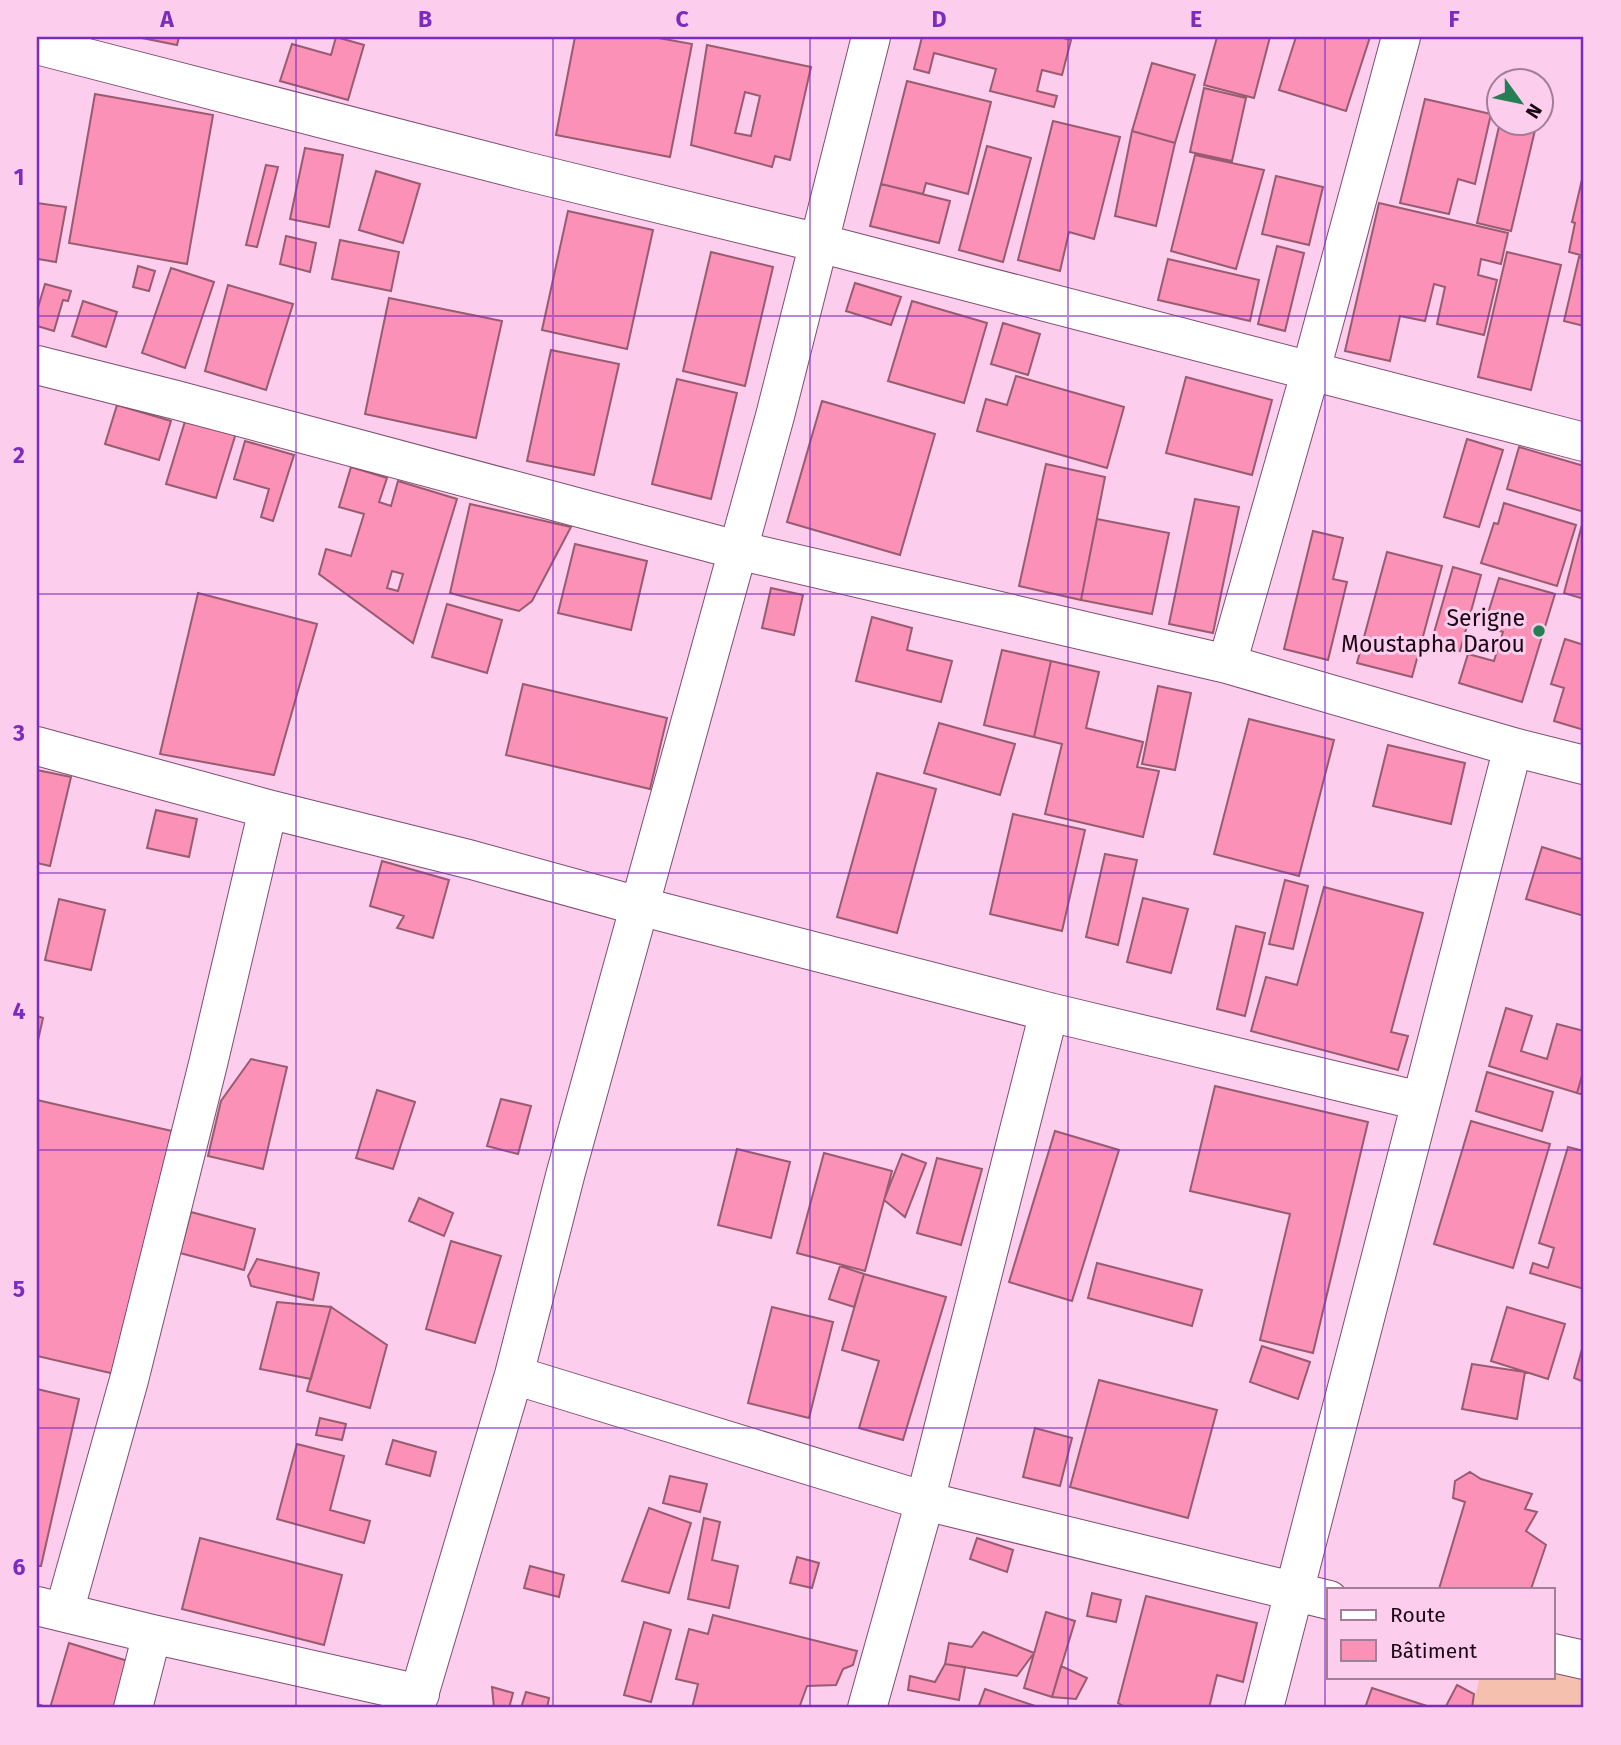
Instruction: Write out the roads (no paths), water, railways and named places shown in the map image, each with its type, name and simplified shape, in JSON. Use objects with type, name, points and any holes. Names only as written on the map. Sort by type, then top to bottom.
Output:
[{"type":"street","points":[[268,809],[129,1380],[50,1609],[417,1701],[514,1375],[569,1158],[775,416],[870,37]]},
{"type":"street","points":[[1227,664],[1311,370],[1401,37]]},
{"type":"street","points":[[37,45],[525,171],[819,243],[1584,442]]},
{"type":"street","points":[[37,365],[737,550],[1227,664],[1584,765]]},
{"type":"street","points":[[37,746],[268,809],[1049,1012],[1420,1101]]},
{"type":"street","points":[[1264,1708],[1311,1596],[1420,1101],[1513,747]]},
{"type":"street","points":[[867,1708],[925,1501],[1049,1012]]},
{"type":"street","points":[[514,1375],[925,1501],[1311,1596]]},
{"type":"street","points":[[133,1708],[152,1634]]},
{"type":"street","points":[[1554,1653],[1584,1660]]},
{"type":"place","name":"Serigne Moustapha Darou","points":[[1539,631]]}]
